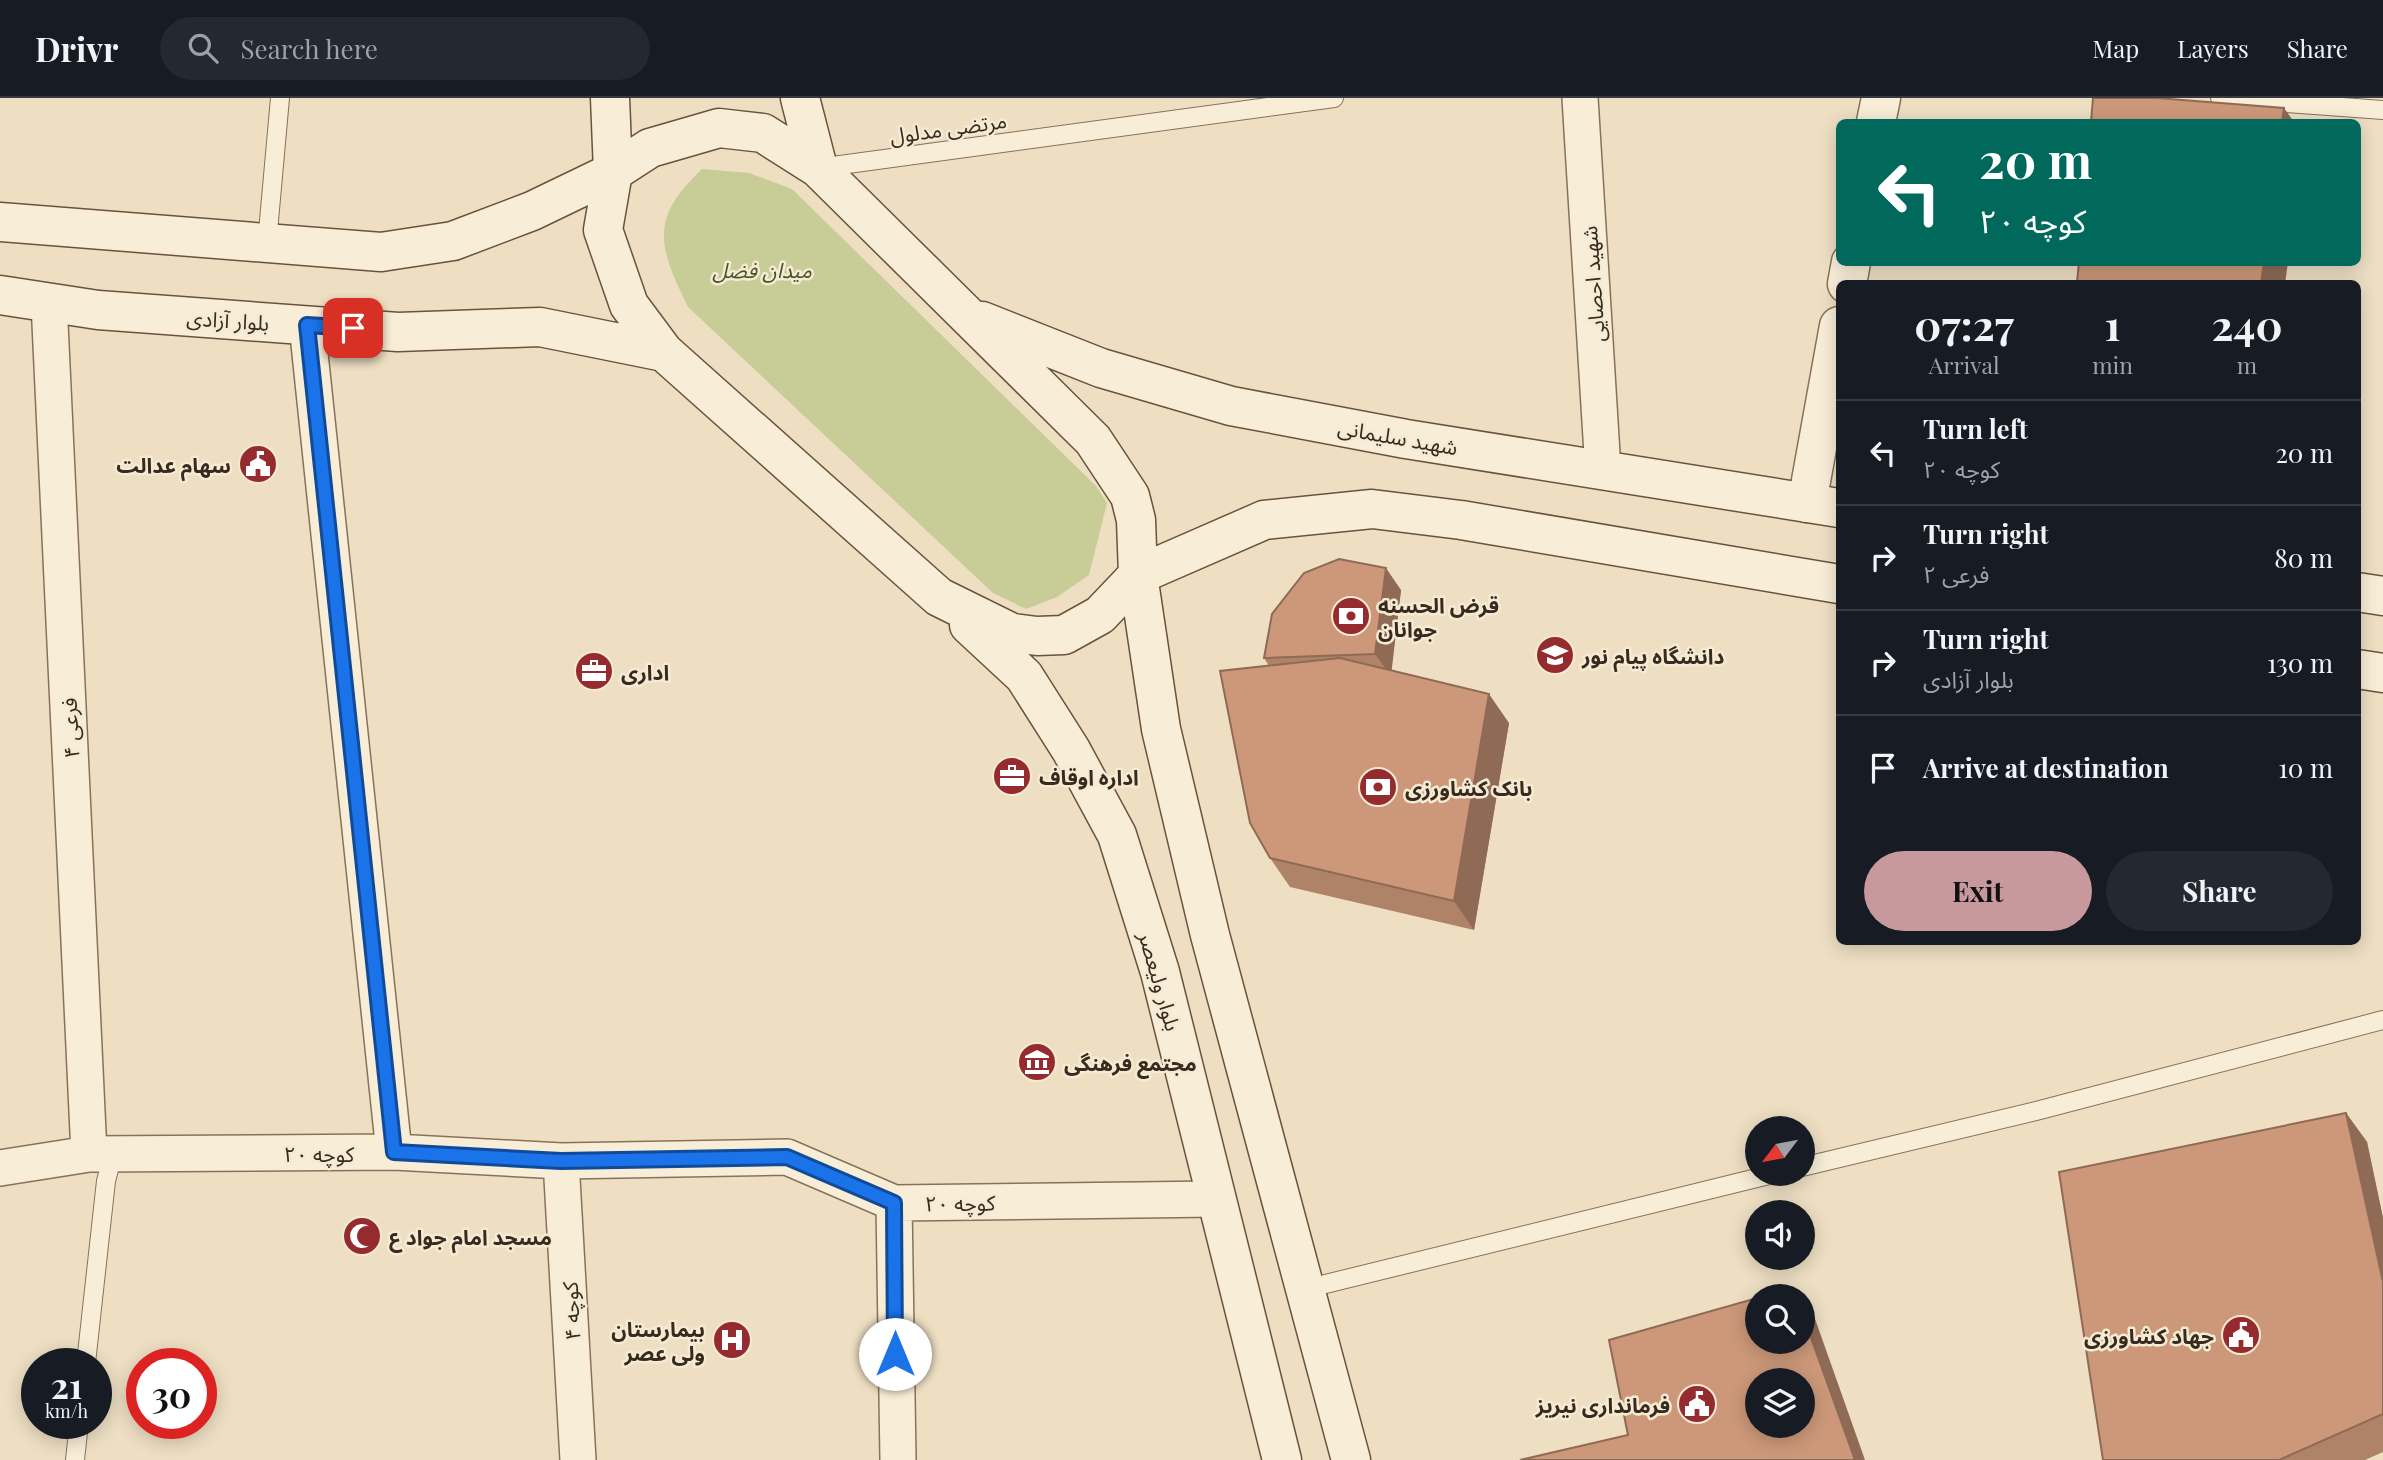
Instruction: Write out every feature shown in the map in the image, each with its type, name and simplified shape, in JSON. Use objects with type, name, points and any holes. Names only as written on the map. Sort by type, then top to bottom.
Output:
[{"type":"main road","points":[[610,98],[613,172],[603,230],[629,305],[664,352],[939,597],[1012,633],[1064,635],[1100,615],[1138,575],[1264,520],[1371,509],[1461,520],[1836,583]]},
{"type":"main road","points":[[800,98],[818,167]]},
{"type":"main road","points":[[1877,119],[1881,98]]},
{"type":"main road","points":[[0,222],[381,252],[453,241],[532,211],[613,172],[650,148],[719,128],[763,133],[818,167],[1093,440],[1130,496],[1136,520],[1138,575],[1161,729],[1210,934],[1351,1460]]},
{"type":"main road","name":"بلوار آزادی","points":[[0,295],[99,310],[398,332],[540,327],[664,352]]},
{"type":"main road","name":"شهید سلیمانی","points":[[968,316],[1101,368],[1231,406],[1406,439],[1823,506]]},
{"type":"main road","points":[[1823,506],[1836,360]]},
{"type":"main road","points":[[2361,593],[2383,596]]},
{"type":"main road","name":"بلوار ولیعصر","points":[[939,597],[1024,676],[1071,750],[1117,835],[1160,972],[1282,1460]]},
{"type":"main road","points":[[2361,670],[2383,673]]},
{"type":"street","name":"شهید احصایی","points":[[1580,98],[1603,470]]},
{"type":"street","name":"فرعی ۴","points":[[49,302],[101,1154]]},
{"type":"street","points":[[307,325],[394,1152]]},
{"type":"street","name":"کوچه ۲۰","points":[[0,1168],[101,1154],[394,1152],[561,1161],[787,1157],[894,1203],[1217,1199]]},
{"type":"street","name":"کوچه ۴","points":[[561,1161],[578,1460]]},
{"type":"street","points":[[894,1203],[898,1460]]},
{"type":"lane","points":[[267,243],[280,98]]},
{"type":"lane","name":"مرتضی مدلول","points":[[818,167],[1334,98]]},
{"type":"lane","points":[[2220,98],[2324,101],[2383,110]]},
{"type":"lane","points":[[1815,1164],[2040,1110],[2383,1020]]},
{"type":"lane","points":[[88,1348],[106,1181],[101,1154]]},
{"type":"lane","points":[[1305,1289],[1745,1181]]},
{"type":"lane","points":[[75,1460],[77,1439]]},
{"type":"green space","name":"میدان فضل","points":[[702,169],[749,173],[792,189],[1096,486],[1107,503],[1089,575],[1057,597],[1026,609],[993,593],[688,307],[670,267],[664,234],[666,219],[673,203]]},
{"type":"building","points":[[2093,98],[2157,98],[2284,108],[2282,119],[2091,119]]},
{"type":"building","points":[[2079,266],[2263,266],[2262,280],[2077,280]]},
{"type":"building","points":[[1339,559],[1386,568],[1375,654],[1264,658],[1272,614],[1304,573]]},
{"type":"building","name":"بانک کشاورزی","points":[[1340,658],[1489,694],[1454,901],[1270,858],[1250,823],[1220,671]]},
{"type":"building","name":"جهاد کشاورزی","points":[[2346,1113],[2383,1282],[2383,1414],[2279,1460],[2103,1460],[2059,1172]]},
{"type":"building","name":"فرمانداری نیریز","points":[[1745,1301],[1745,1354],[1815,1354],[1815,1349],[1855,1460],[1520,1460],[1628,1435],[1609,1340]]},
{"type":"place","name":"سهام عدالت","points":[[258,464]]},
{"type":"place","name":"قرض الحسنه جوانان","points":[[1351,616]]},
{"type":"place","name":"دانشگاه پیام نور","points":[[1555,655]]},
{"type":"place","name":"اداری","points":[[594,671]]},
{"type":"place","name":"اداره اوقاف","points":[[1012,776]]},
{"type":"place","name":"بانک کشاورزی","points":[[1378,787]]},
{"type":"place","name":"مجتمع فرهنگی","points":[[1037,1062]]},
{"type":"place","name":"مسجد امام جواد ع","points":[[362,1236]]},
{"type":"place","name":"جهاد کشاورزی","points":[[2241,1335]]},
{"type":"place","name":"بیمارستان ولی عصر","points":[[732,1340]]},
{"type":"place","name":"فرمانداری نیریز","points":[[1697,1404]]},
{"type":"route","points":[[353,328],[307,325],[394,1152],[561,1161],[787,1157],[894,1203],[895,1354]]}]
